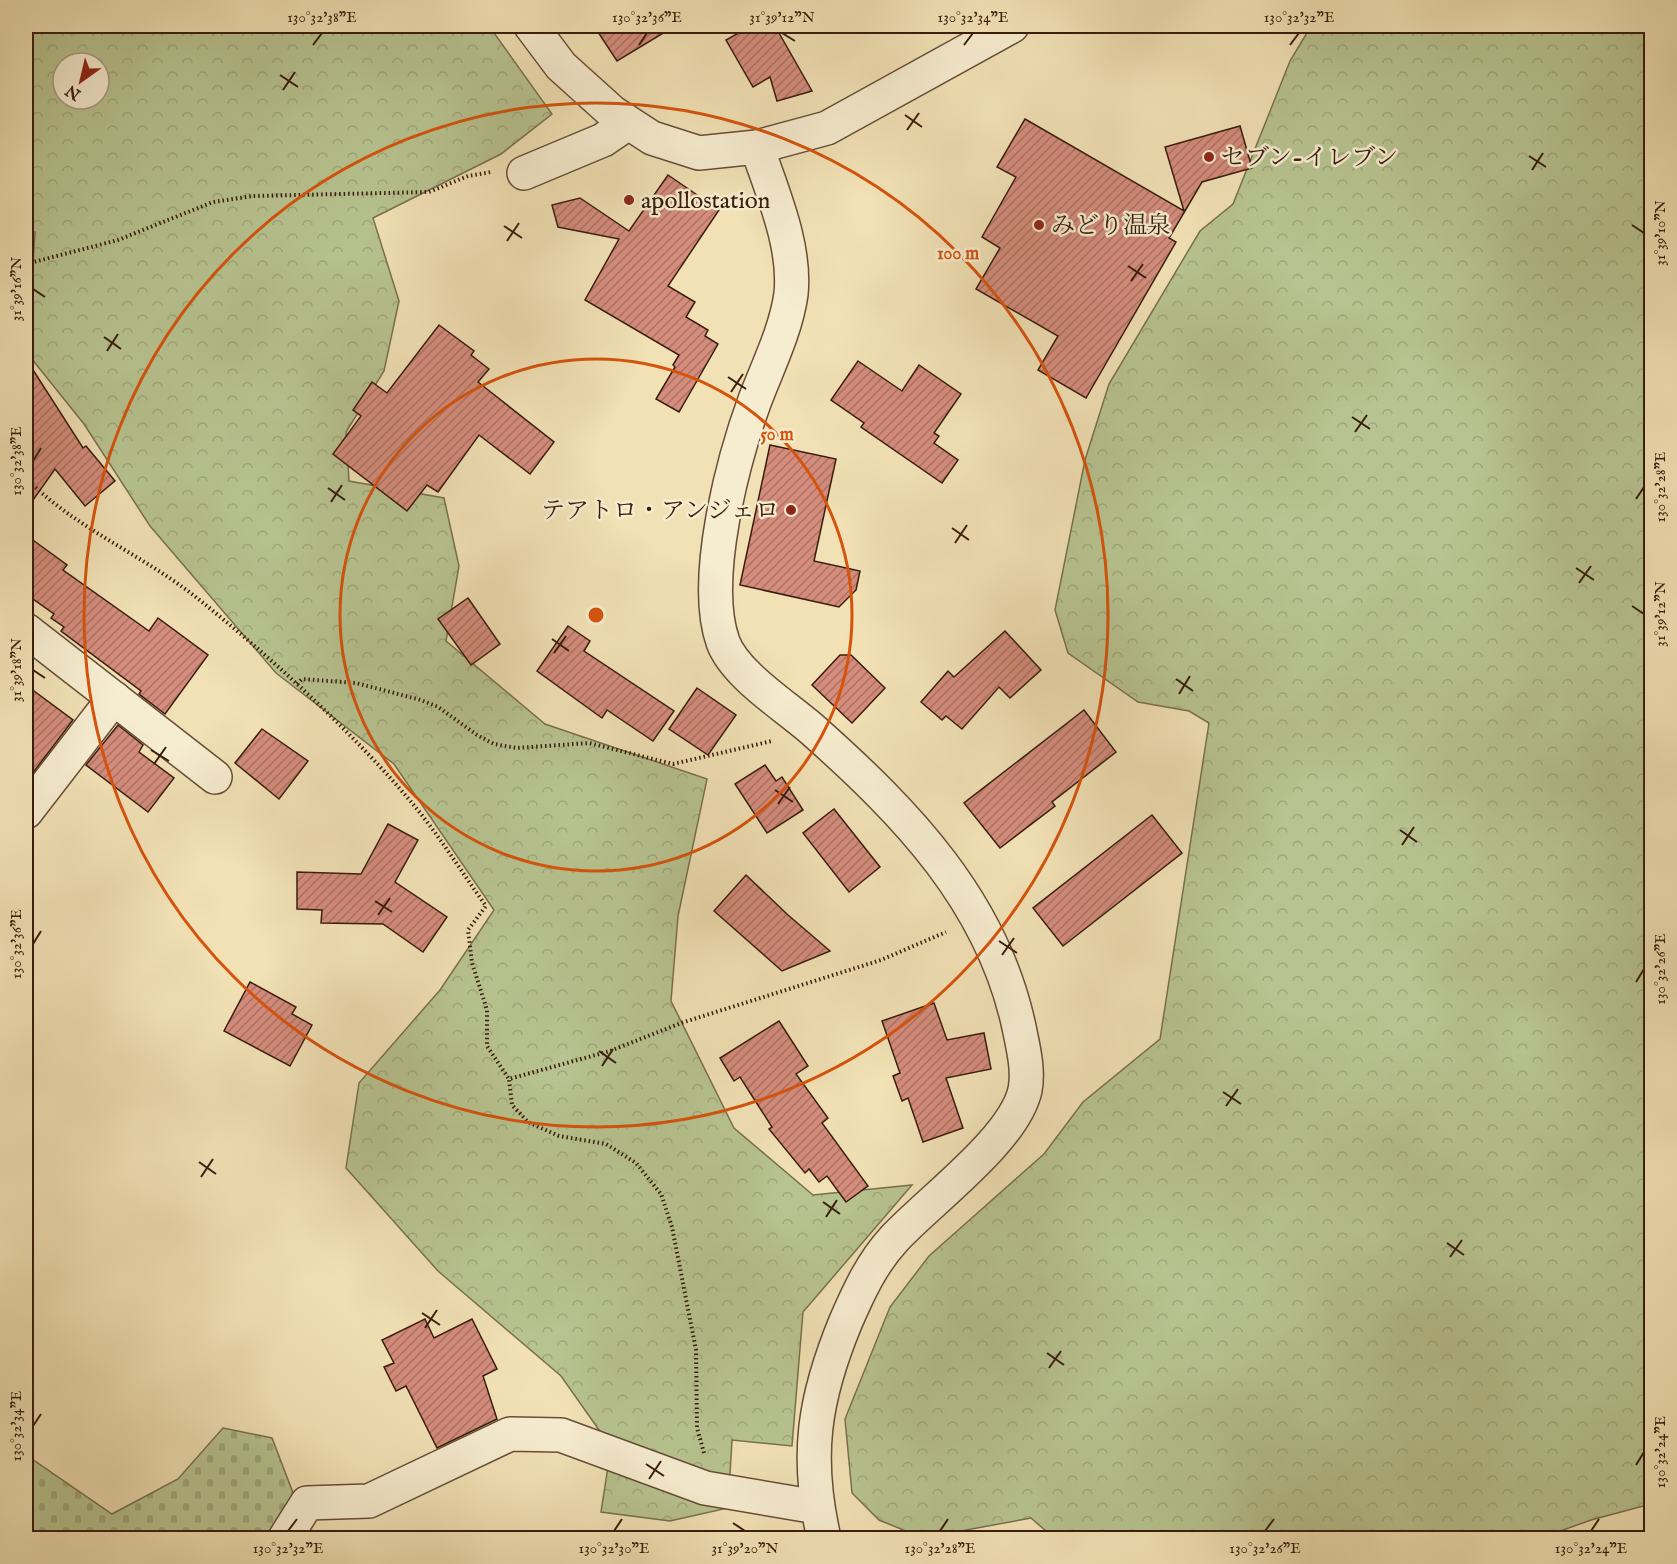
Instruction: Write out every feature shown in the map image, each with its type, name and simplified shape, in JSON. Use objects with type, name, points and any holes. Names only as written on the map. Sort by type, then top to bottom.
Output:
[{"type":"street","points":[[531,26],[561,66],[612,112],[652,138],[699,153],[757,147],[827,128],[1012,26]]},
{"type":"street","points":[[524,173],[603,140],[628,123]]},
{"type":"street","points":[[757,147],[781,218],[789,263],[791,291],[786,317],[742,435],[715,573],[723,642],[735,661],[900,812],[942,863],[980,917],[1012,993],[1026,1057],[1025,1091],[999,1136],[894,1238],[872,1266],[857,1296],[818,1401],[814,1452],[817,1507],[824,1539]]},
{"type":"street","points":[[26,630],[215,777]]},
{"type":"street","points":[[26,812],[114,698]]},
{"type":"street","points":[[285,1539],[308,1503],[369,1501],[510,1434],[561,1435],[705,1488],[817,1507]]},
{"type":"path","points":[[26,264],[118,240],[213,202],[253,196],[429,192],[468,176],[507,170],[524,173]]},
{"type":"path","points":[[26,478],[44,497],[175,581],[297,684],[393,781],[418,811],[486,906],[468,930],[472,963],[487,1010],[487,1046],[509,1079],[512,1105],[528,1122],[559,1136],[606,1144],[636,1163],[661,1194],[672,1227],[696,1350],[697,1428],[709,1471],[705,1488]]},
{"type":"path","points":[[297,684],[302,679],[356,683],[421,700],[438,707],[477,735],[494,744],[517,748],[589,743],[673,764],[814,731]]},
{"type":"path","points":[[509,1079],[610,1051],[681,1023],[881,960],[980,917]]},
{"type":"green space","points":[[26,26],[489,26],[552,114],[501,154],[373,218],[399,301],[384,371],[346,432],[349,481],[444,498],[459,566],[446,641],[545,724],[707,779],[678,916],[671,1001],[734,1128],[813,1195],[912,1185],[803,1312],[792,1446],[732,1440],[728,1508],[670,1521],[601,1512],[611,1447],[561,1376],[438,1271],[346,1168],[359,1083],[440,990],[494,910],[394,764],[276,673],[150,526],[84,424],[27,353],[35,232],[26,231]]},
{"type":"green space","points":[[1311,26],[1651,26],[1651,1504],[1591,1520],[1541,1538],[1054,1538],[1031,1518],[923,1538],[879,1520],[852,1493],[845,1419],[890,1307],[929,1256],[1044,1154],[1083,1102],[1160,1039],[1209,723],[1189,711],[1138,702],[1068,653],[1055,610],[1085,460],[1109,384],[1200,231],[1233,204],[1290,61]]},
{"type":"green space","points":[[223,1428],[272,1438],[295,1498],[271,1538],[26,1538],[26,1455],[112,1514],[178,1479]]},
{"type":"building","points":[[594,26],[675,26],[617,61]]},
{"type":"building","points":[[751,26],[775,26],[812,91],[777,101],[770,77],[753,87],[726,40]]},
{"type":"building","points":[[1025,119],[1184,211],[1165,147],[1240,126],[1252,168],[1202,182],[1169,238],[1176,242],[1086,398],[1038,370],[1058,336],[976,289],[1000,248],[982,237],[1016,177],[997,167]]},
{"type":"building","points":[[668,175],[719,210],[668,286],[695,302],[686,317],[708,330],[705,336],[718,344],[679,412],[656,399],[675,367],[673,365],[679,355],[585,300],[619,239],[558,227],[552,205],[580,198],[629,231]]},
{"type":"building","points":[[439,325],[474,351],[471,355],[489,369],[478,382],[554,442],[530,474],[479,435],[438,492],[427,485],[407,511],[333,454],[361,416],[353,410],[372,382],[387,393]]},
{"type":"building","points":[[26,359],[83,448],[86,446],[115,481],[85,506],[55,469],[26,510]]},
{"type":"building","points":[[858,361],[902,391],[919,365],[961,394],[934,433],[939,436],[934,443],[958,460],[942,483],[861,427],[864,423],[831,400]]},
{"type":"building","name":"テアトロ・アンジェロ","points":[[770,445],[836,459],[814,561],[860,571],[856,590],[839,607],[740,585]]},
{"type":"building","points":[[26,535],[67,565],[63,570],[149,631],[158,618],[208,655],[165,714],[139,694],[141,691],[61,631],[64,627],[51,618],[54,614],[26,594]]},
{"type":"building","points":[[468,598],[500,644],[471,665],[438,619]]},
{"type":"building","points":[[568,626],[590,641],[584,651],[674,711],[653,741],[607,710],[602,718],[537,671]]},
{"type":"building","points":[[1005,631],[1041,670],[1010,698],[999,687],[962,729],[946,716],[942,720],[921,702],[948,671],[954,677]]},
{"type":"building","points":[[840,655],[851,655],[885,688],[852,723],[812,685]]},
{"type":"building","points":[[26,685],[73,720],[26,782]]},
{"type":"building","points":[[697,688],[736,715],[708,755],[669,729]]},
{"type":"building","points":[[1084,710],[1116,752],[1052,802],[1055,806],[1000,848],[964,803]]},
{"type":"building","points":[[118,725],[143,745],[139,752],[174,778],[148,812],[86,765]]},
{"type":"building","points":[[262,729],[308,761],[279,799],[235,763]]},
{"type":"building","points":[[765,765],[776,781],[782,777],[803,810],[767,833],[735,784]]},
{"type":"building","points":[[834,809],[880,867],[849,892],[803,833]]},
{"type":"building","points":[[1152,815],[1182,853],[1063,946],[1033,908]]},
{"type":"building","points":[[388,824],[418,840],[395,882],[447,917],[423,952],[383,924],[321,923],[322,910],[297,909],[297,872],[361,874]]},
{"type":"building","points":[[746,875],[830,951],[782,971],[714,911]]},
{"type":"building","points":[[250,982],[296,1007],[292,1014],[312,1025],[290,1066],[224,1031]]},
{"type":"building","points":[[934,1003],[947,1040],[984,1033],[991,1069],[946,1078],[963,1128],[923,1142],[908,1098],[902,1101],[893,1076],[900,1073],[882,1021]]},
{"type":"building","points":[[779,1021],[808,1066],[796,1074],[828,1118],[822,1123],[868,1186],[846,1202],[827,1176],[819,1182],[809,1169],[805,1173],[769,1129],[772,1127],[740,1077],[734,1081],[720,1058]]},
{"type":"building","points":[[425,1319],[434,1338],[472,1319],[497,1369],[483,1376],[497,1419],[437,1448],[406,1386],[396,1391],[384,1367],[394,1363],[382,1340]]},
{"type":"place","name":"セブン-イレブン","points":[[1209,157]]},
{"type":"place","name":"apollostation","points":[[629,200]]},
{"type":"place","name":"みどり温泉","points":[[1039,225]]},
{"type":"place","name":"テアトロ・アンジェロ","points":[[791,510]]}]
